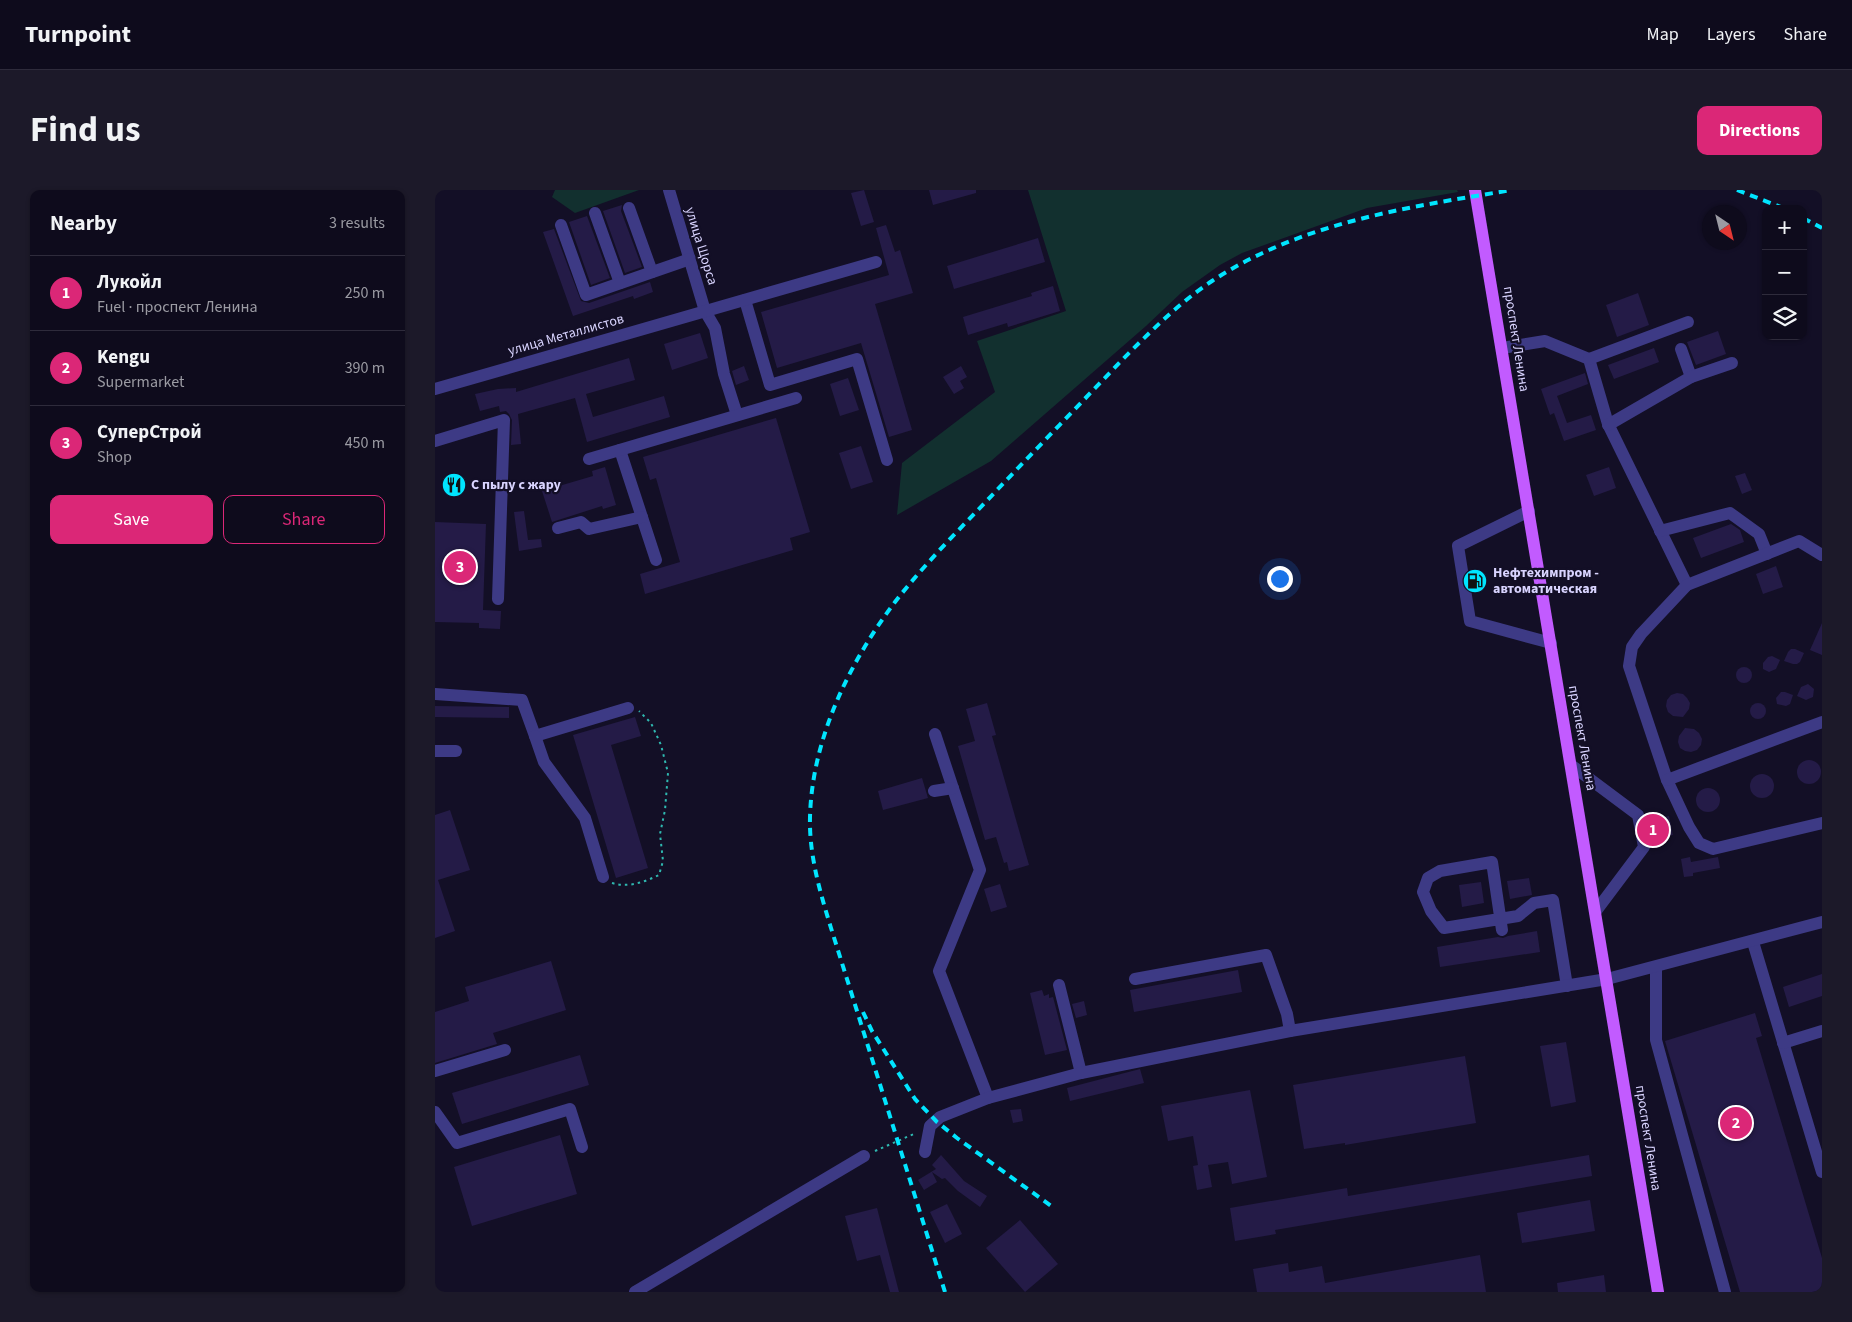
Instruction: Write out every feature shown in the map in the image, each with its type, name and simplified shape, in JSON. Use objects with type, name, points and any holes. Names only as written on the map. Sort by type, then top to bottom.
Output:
[{"type":"main road","name":"проспект Ленина","points":[[1475,190],[1503,348],[1658,1292]]},
{"type":"street","name":"улица Щорса","points":[[669,190],[705,311],[715,328],[724,374],[737,415]]},
{"type":"street","points":[[629,208],[652,272]]},
{"type":"street","points":[[595,214],[620,283]]},
{"type":"street","points":[[561,225],[586,295],[690,259]]},
{"type":"street","name":"улица Металлистов","points":[[435,389],[876,262]]},
{"type":"street","points":[[745,300],[770,385],[857,359],[887,460]]},
{"type":"street","points":[[1503,348],[1545,341],[1589,359],[1688,322]]},
{"type":"street","points":[[1681,349],[1691,377]]},
{"type":"street","points":[[1589,359],[1609,425],[1687,586]]},
{"type":"street","points":[[1609,425],[1691,377],[1732,362]]},
{"type":"street","points":[[589,459],[796,398]]},
{"type":"street","points":[[435,441],[503,420],[498,599]]},
{"type":"street","points":[[620,450],[656,560]]},
{"type":"street","points":[[1529,510],[1458,546],[1470,621],[1551,642]]},
{"type":"street","points":[[1660,531],[1730,513],[1759,534],[1767,554]]},
{"type":"street","points":[[558,528],[581,522],[589,529],[642,517]]},
{"type":"street","points":[[1822,555],[1799,541],[1687,586],[1641,634],[1632,647],[1629,666],[1667,780],[1689,827],[1699,843],[1713,849],[1822,823]]},
{"type":"street","points":[[435,694],[521,700],[544,762],[585,818],[603,877]]},
{"type":"street","points":[[535,736],[628,708]]},
{"type":"street","points":[[1667,780],[1822,722]]},
{"type":"street","points":[[935,734],[980,870],[939,971],[988,1098]]},
{"type":"street","points":[[435,751],[456,752]]},
{"type":"street","points":[[1571,765],[1638,815],[1644,848],[1596,911]]},
{"type":"street","points":[[934,791],[953,788]]},
{"type":"street","points":[[1501,924],[1492,862],[1440,871],[1427,878],[1423,892],[1431,911],[1444,928],[1501,924],[1518,916],[1534,903],[1553,900],[1567,986]]},
{"type":"street","points":[[925,1152],[930,1126],[940,1117],[988,1098],[1028,1093],[1081,1074],[1290,1031],[1607,979],[1656,968],[1688,957],[1753,942],[1822,922]]},
{"type":"street","points":[[1753,942],[1822,1172]]},
{"type":"street","points":[[1135,980],[1265,955],[1287,1014],[1290,1031]]},
{"type":"street","points":[[1656,968],[1656,1040],[1725,1292]]},
{"type":"street","points":[[1059,984],[1081,1074]]},
{"type":"street","points":[[1783,1043],[1822,1031]]},
{"type":"street","points":[[435,1071],[505,1050]]},
{"type":"street","points":[[435,1112],[457,1143],[570,1109],[581,1147]]},
{"type":"street","points":[[635,1292],[863,1156]]},
{"type":"path","points":[[603,877],[622,886],[641,883],[659,875],[663,861],[661,834],[668,773],[661,745],[651,723],[635,707],[628,708]]},
{"type":"path","points":[[863,1156],[930,1126]]},
{"type":"green space","points":[[555,190],[639,190],[575,213],[552,197]]},
{"type":"green space","points":[[1028,190],[1457,190],[1458,192],[1367,208],[1242,253],[1220,265],[1182,292],[1146,326],[991,461],[897,515],[902,463],[995,392],[977,341],[1066,311]]},
{"type":"building","points":[[864,190],[874,222],[861,226],[851,193]]},
{"type":"building","points":[[929,190],[976,190],[976,193],[933,205]]},
{"type":"building","points":[[622,205],[621,211],[642,267],[625,273],[603,211]]},
{"type":"building","points":[[587,216],[610,278],[591,285],[569,222]]},
{"type":"building","points":[[886,225],[895,252],[900,250],[913,293],[875,304],[912,430],[889,437],[861,343],[777,368],[761,312],[889,275],[876,228]]},
{"type":"building","points":[[554,229],[581,301],[589,303],[650,282],[653,292],[634,299],[633,296],[573,316],[543,232]]},
{"type":"building","points":[[1038,238],[1045,262],[954,289],[947,266]]},
{"type":"building","points":[[1053,286],[1060,311],[1008,327],[1007,323],[968,335],[963,317],[1032,296],[1031,293]]},
{"type":"building","points":[[1638,293],[1649,325],[1617,337],[1606,305]]},
{"type":"building","points":[[1718,331],[1726,354],[1696,365],[1687,342]]},
{"type":"building","points":[[700,333],[708,358],[672,370],[664,344]]},
{"type":"building","points":[[1654,348],[1659,362],[1614,379],[1608,365]]},
{"type":"building","points":[[629,358],[635,380],[586,394],[593,417],[664,396],[670,417],[587,442],[575,398],[518,414],[521,444],[511,445],[512,420],[509,414],[506,411],[500,412],[499,406],[480,411],[475,394],[498,389],[516,388],[516,392]]},
{"type":"building","points":[[744,366],[749,380],[736,385],[732,371]]},
{"type":"building","points":[[961,366],[967,377],[960,381],[964,388],[954,394],[943,377]]},
{"type":"building","points":[[1585,373],[1588,384],[1557,396],[1567,423],[1591,415],[1596,430],[1564,441],[1554,413],[1550,415],[1541,389]]},
{"type":"building","points":[[848,378],[859,410],[840,416],[830,384]]},
{"type":"building","points":[[776,418],[810,532],[790,538],[793,550],[645,594],[640,574],[680,562],[656,478],[650,480],[643,457]]},
{"type":"building","points":[[861,446],[873,482],[851,489],[839,453]]},
{"type":"building","points":[[605,467],[616,505],[603,509],[602,506],[552,522],[542,491],[593,476],[592,471]]},
{"type":"building","points":[[1609,467],[1616,488],[1594,496],[1586,475]]},
{"type":"building","points":[[1745,473],[1752,490],[1742,494],[1735,476]]},
{"type":"building","points":[[524,511],[528,540],[541,539],[542,547],[519,551],[514,512]]},
{"type":"building","points":[[435,522],[486,524],[483,610],[501,611],[500,629],[479,628],[479,623],[435,622]]},
{"type":"building","points":[[1731,524],[1740,530],[1744,542],[1701,558],[1693,538]]},
{"type":"building","points":[[1776,566],[1783,587],[1763,594],[1756,574]]},
{"type":"building","points":[[1822,623],[1822,655],[1810,650]]},
{"type":"building","points":[[1791,649],[1804,653],[1797,664],[1784,661]]},
{"type":"building","points":[[1772,656],[1780,660],[1776,669],[1769,672],[1763,669],[1763,663],[1768,657]]},
{"type":"building","points":[[1744,667],[1752,675],[1744,683],[1736,675]]},
{"type":"building","points":[[1808,684],[1814,689],[1813,697],[1806,700],[1797,696],[1801,687]]},
{"type":"building","points":[[1781,692],[1793,695],[1790,704],[1786,706],[1777,704],[1776,698]]},
{"type":"building","points":[[1683,694],[1690,703],[1689,709],[1683,717],[1673,716],[1668,712],[1666,706],[1667,700],[1671,695]]},
{"type":"building","points":[[987,703],[996,735],[992,736],[1029,865],[1009,871],[1007,862],[1004,863],[996,837],[985,840],[958,746],[975,741],[966,709]]},
{"type":"building","points":[[1758,703],[1766,711],[1758,719],[1750,711]]},
{"type":"building","points":[[435,706],[509,707],[509,718],[435,717]]},
{"type":"building","points":[[635,717],[641,736],[611,745],[648,868],[616,878],[573,735]]},
{"type":"building","points":[[1685,728],[1694,729],[1699,733],[1702,739],[1701,745],[1697,750],[1691,752],[1680,748],[1679,736]]},
{"type":"building","points":[[1809,760],[1817,764],[1821,772],[1817,780],[1809,784],[1801,780],[1797,772],[1801,764]]},
{"type":"building","points":[[1762,774],[1770,778],[1774,786],[1770,794],[1762,798],[1754,794],[1750,786],[1754,778]]},
{"type":"building","points":[[922,778],[928,798],[883,810],[878,791]]},
{"type":"building","points":[[1708,788],[1716,792],[1720,800],[1716,808],[1708,812],[1700,808],[1696,800],[1700,792]]},
{"type":"building","points":[[450,810],[470,870],[438,880],[455,931],[435,938],[435,815]]},
{"type":"building","points":[[1669,816],[1673,835],[1660,838],[1656,819]]},
{"type":"building","points":[[1690,857],[1691,862],[1718,857],[1720,868],[1693,873],[1693,876],[1684,877],[1681,859]]},
{"type":"building","points":[[1529,878],[1532,895],[1510,899],[1507,881]]},
{"type":"building","points":[[1481,882],[1484,903],[1462,907],[1459,885]]},
{"type":"building","points":[[1000,884],[1007,907],[991,912],[984,889]]},
{"type":"building","points":[[1537,931],[1540,952],[1440,967],[1437,947],[1498,937],[1503,938]]},
{"type":"building","points":[[551,961],[566,1010],[493,1033],[497,1044],[435,1063],[435,1012],[469,1001],[465,987]]},
{"type":"building","points":[[1238,970],[1242,992],[1134,1012],[1130,990]]},
{"type":"building","points":[[1822,974],[1822,996],[1789,1007],[1783,987]]},
{"type":"building","points":[[1042,990],[1044,996],[1049,994],[1049,998],[1053,997],[1067,1050],[1045,1055],[1030,993]]},
{"type":"building","points":[[1084,1001],[1087,1015],[1076,1018],[1072,1004]]},
{"type":"building","points":[[1755,1013],[1762,1036],[1756,1038],[1822,1258],[1822,1292],[1740,1292],[1665,1041]]},
{"type":"building","points":[[1566,1042],[1576,1102],[1551,1107],[1540,1046]]},
{"type":"building","points":[[580,1055],[589,1085],[462,1124],[452,1093]]},
{"type":"building","points":[[1465,1056],[1476,1123],[1345,1145],[1345,1143],[1304,1149],[1293,1085]]},
{"type":"building","points":[[1140,1069],[1144,1083],[1070,1101],[1067,1088]]},
{"type":"building","points":[[1250,1090],[1267,1177],[1232,1184],[1228,1162],[1208,1165],[1212,1187],[1197,1190],[1193,1166],[1198,1165],[1193,1136],[1168,1141],[1161,1106]]},
{"type":"building","points":[[1021,1109],[1023,1121],[1013,1123],[1010,1110]]},
{"type":"building","points":[[560,1135],[577,1194],[472,1226],[454,1167]]},
{"type":"building","points":[[941,1155],[964,1181],[987,1196],[980,1207],[958,1191],[945,1178],[942,1179],[932,1172],[937,1182],[924,1190],[918,1180],[936,1169],[932,1165]]},
{"type":"building","points":[[1589,1155],[1592,1176],[1275,1230],[1276,1234],[1235,1241],[1230,1208],[1347,1188],[1348,1196]]},
{"type":"building","points":[[1590,1200],[1595,1231],[1522,1243],[1517,1213]]},
{"type":"building","points":[[947,1204],[962,1234],[945,1243],[930,1212]]},
{"type":"building","points":[[877,1208],[899,1292],[890,1292],[880,1255],[857,1261],[845,1216]]},
{"type":"building","points":[[1020,1220],[1058,1264],[1025,1292],[986,1248]]},
{"type":"building","points":[[1480,1255],[1486,1292],[1257,1292],[1253,1269],[1288,1263],[1289,1272],[1322,1266],[1325,1283]]},
{"type":"building","points":[[1604,1275],[1606,1292],[1558,1292],[1557,1283]]},
{"type":"railway","points":[[945,1292],[831,928],[813,859],[810,831],[812,788],[826,731],[848,676],[895,602],[932,558],[1123,359],[1166,318],[1212,281],[1282,244],[1319,231],[1396,211],[1512,190]]},
{"type":"railway","points":[[1737,190],[1776,205]]},
{"type":"railway","points":[[1807,220],[1822,228]]},
{"type":"railway","points":[[863,1012],[872,1031],[915,1099],[937,1122],[1054,1208]]},
{"type":"place","name":"С пылу с жару","points":[[454,485]]},
{"type":"place","name":"СуперСтрой","points":[[460,567]]},
{"type":"place","name":"Нефтехимпром - автоматическая","points":[[1475,581]]},
{"type":"place","name":"Лукойл","points":[[1653,830]]},
{"type":"place","name":"Kengu","points":[[1736,1123]]}]
